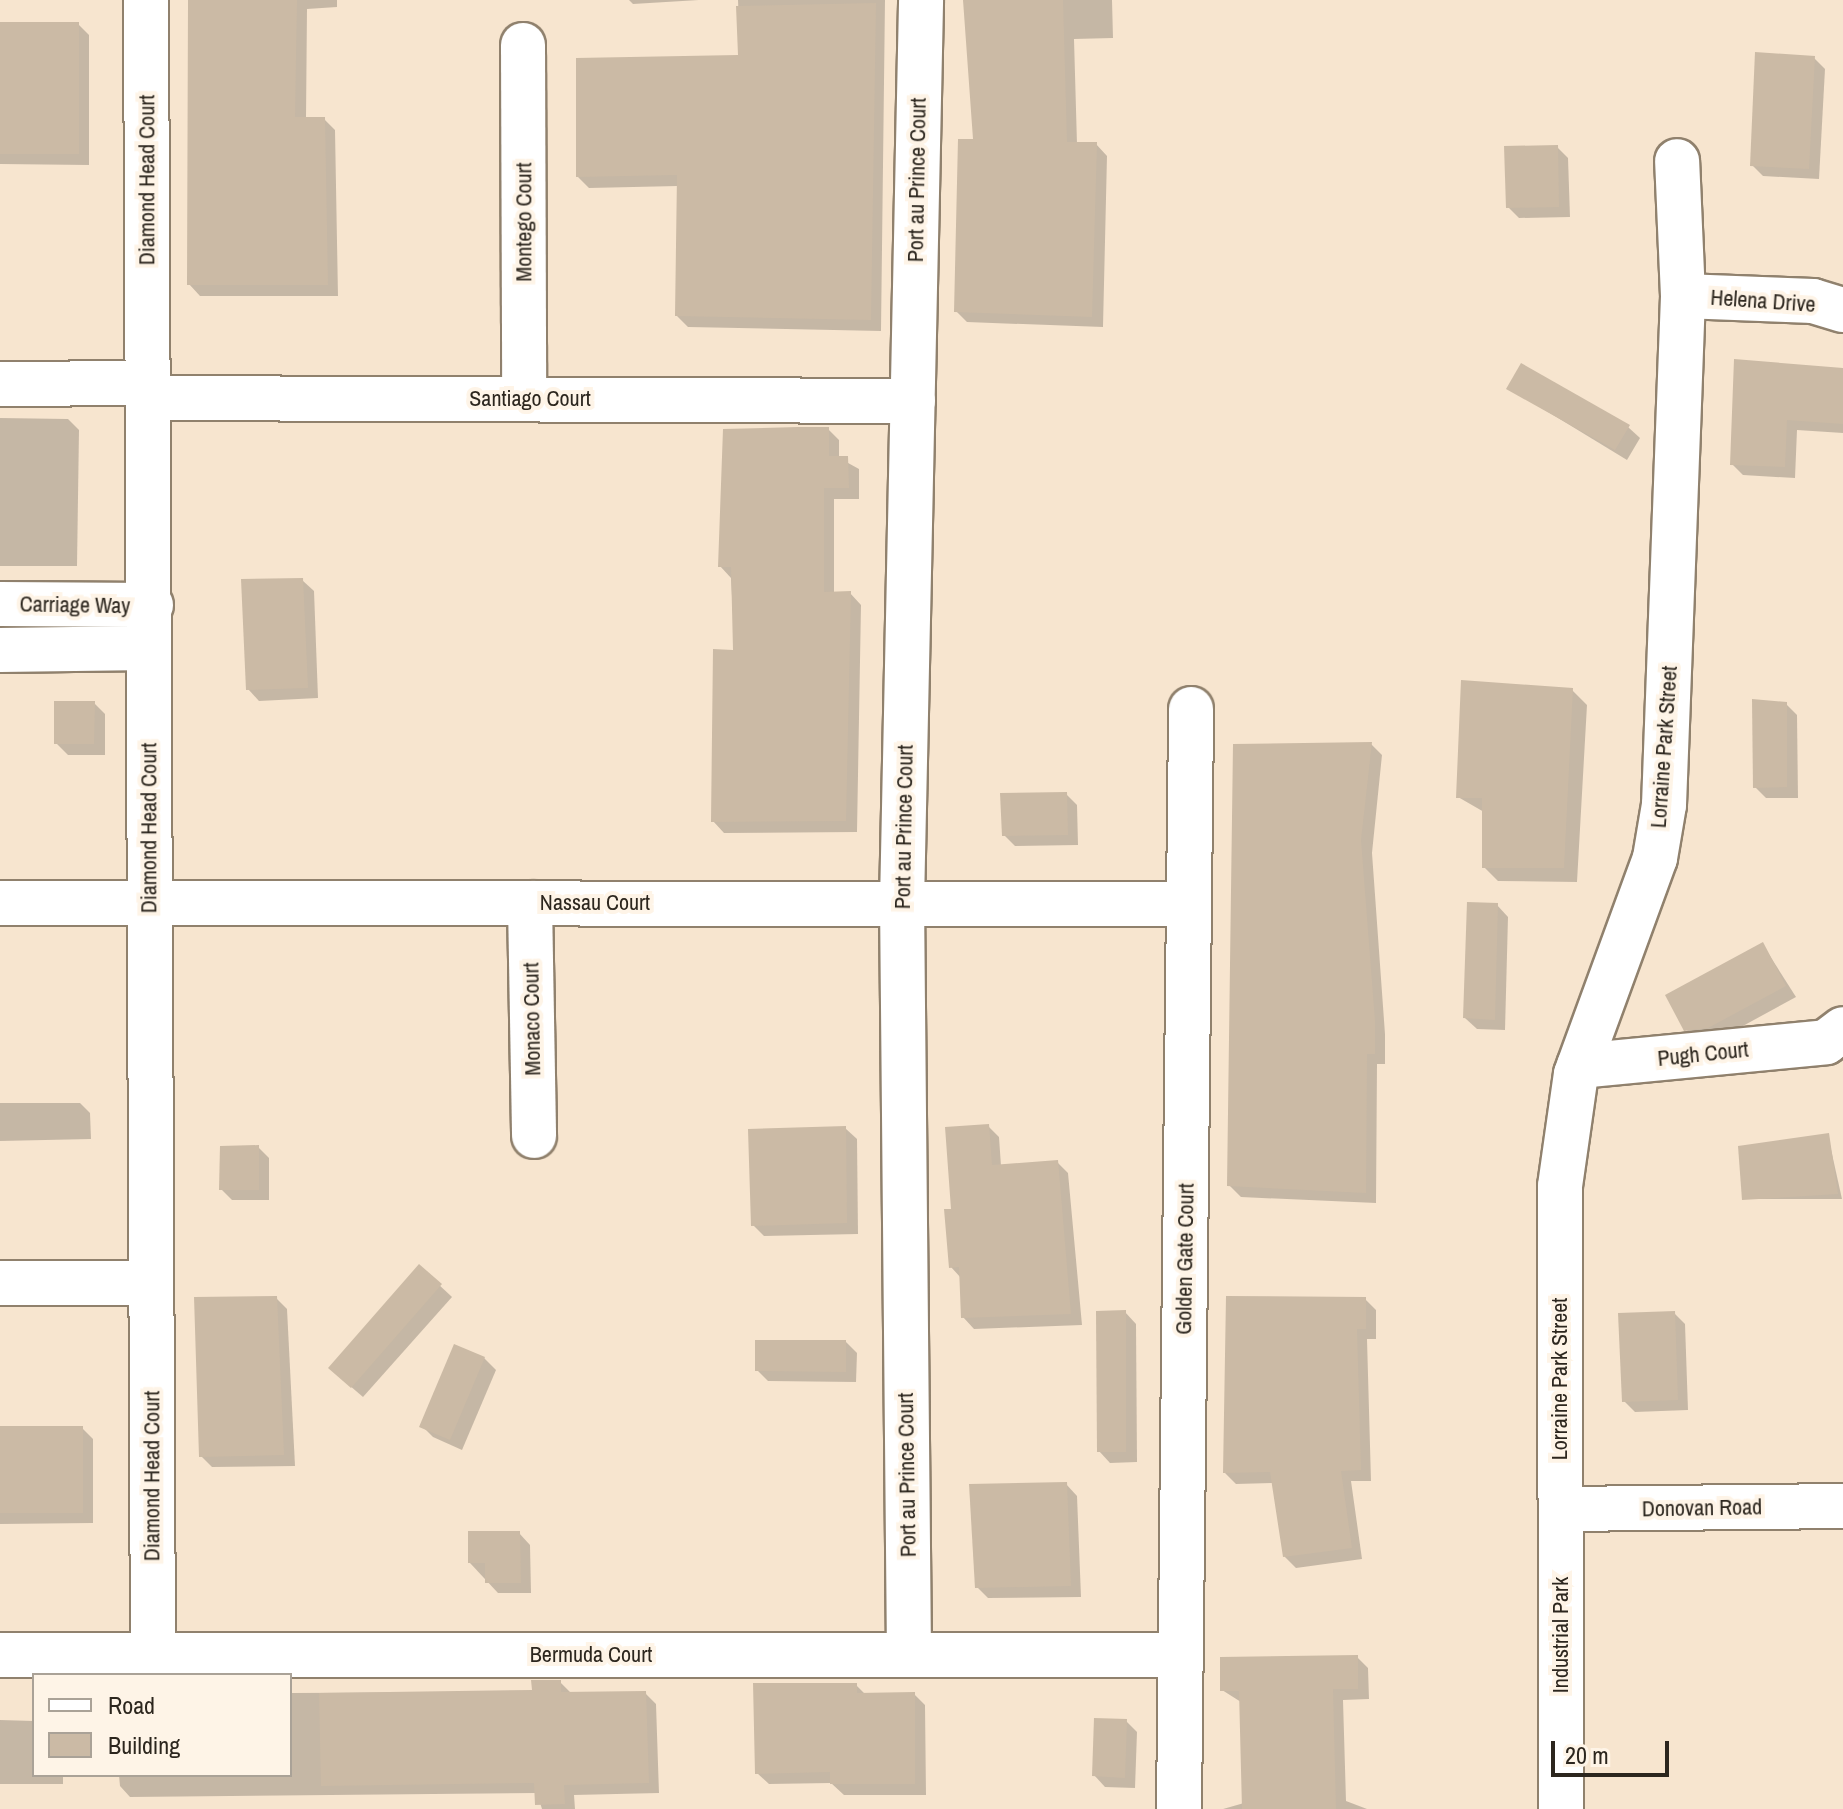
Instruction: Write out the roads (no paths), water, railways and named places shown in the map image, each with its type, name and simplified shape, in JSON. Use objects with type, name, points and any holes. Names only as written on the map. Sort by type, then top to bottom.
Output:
[{"type":"street","name":"Diamond Head Court","points":[[146,0],[153,1655]]},
{"type":"street","name":"Port au Prince Court","points":[[909,1655],[902,903],[921,0]]},
{"type":"street","name":"Montego Court","points":[[523,45],[524,399]]},
{"type":"street","name":"Lorraine Park Street","points":[[1561,1509],[1560,1186],[1579,1066],[1655,858],[1664,805],[1683,296],[1677,161]]},
{"type":"street","name":"Helena Drive","points":[[1683,296],[1813,301],[1843,310]]},
{"type":"street","name":"Santiago Court","points":[[0,384],[148,391],[524,399],[913,401]]},
{"type":"street","name":"Carriage Way","points":[[0,604],[150,626]]},
{"type":"street","name":"Carriage Way","points":[[0,650],[150,626]]},
{"type":"street","name":"Golden Gate Court","points":[[1179,1809],[1191,709]]},
{"type":"street","name":"Nassau Court","points":[[0,903],[1189,904]]},
{"type":"street","name":"Monaco Court","points":[[530,903],[534,1136]]},
{"type":"street","name":"Pugh Court","points":[[1579,1066],[1837,1039]]},
{"type":"street","points":[[0,1283],[151,1283]]},
{"type":"street","name":"Donovan Road","points":[[1561,1509],[1843,1506]]},
{"type":"street","name":"Industrial Park","points":[[1561,1509],[1561,1809]]},
{"type":"street","name":"Bermuda Court","points":[[0,1655],[1181,1655]]}]
